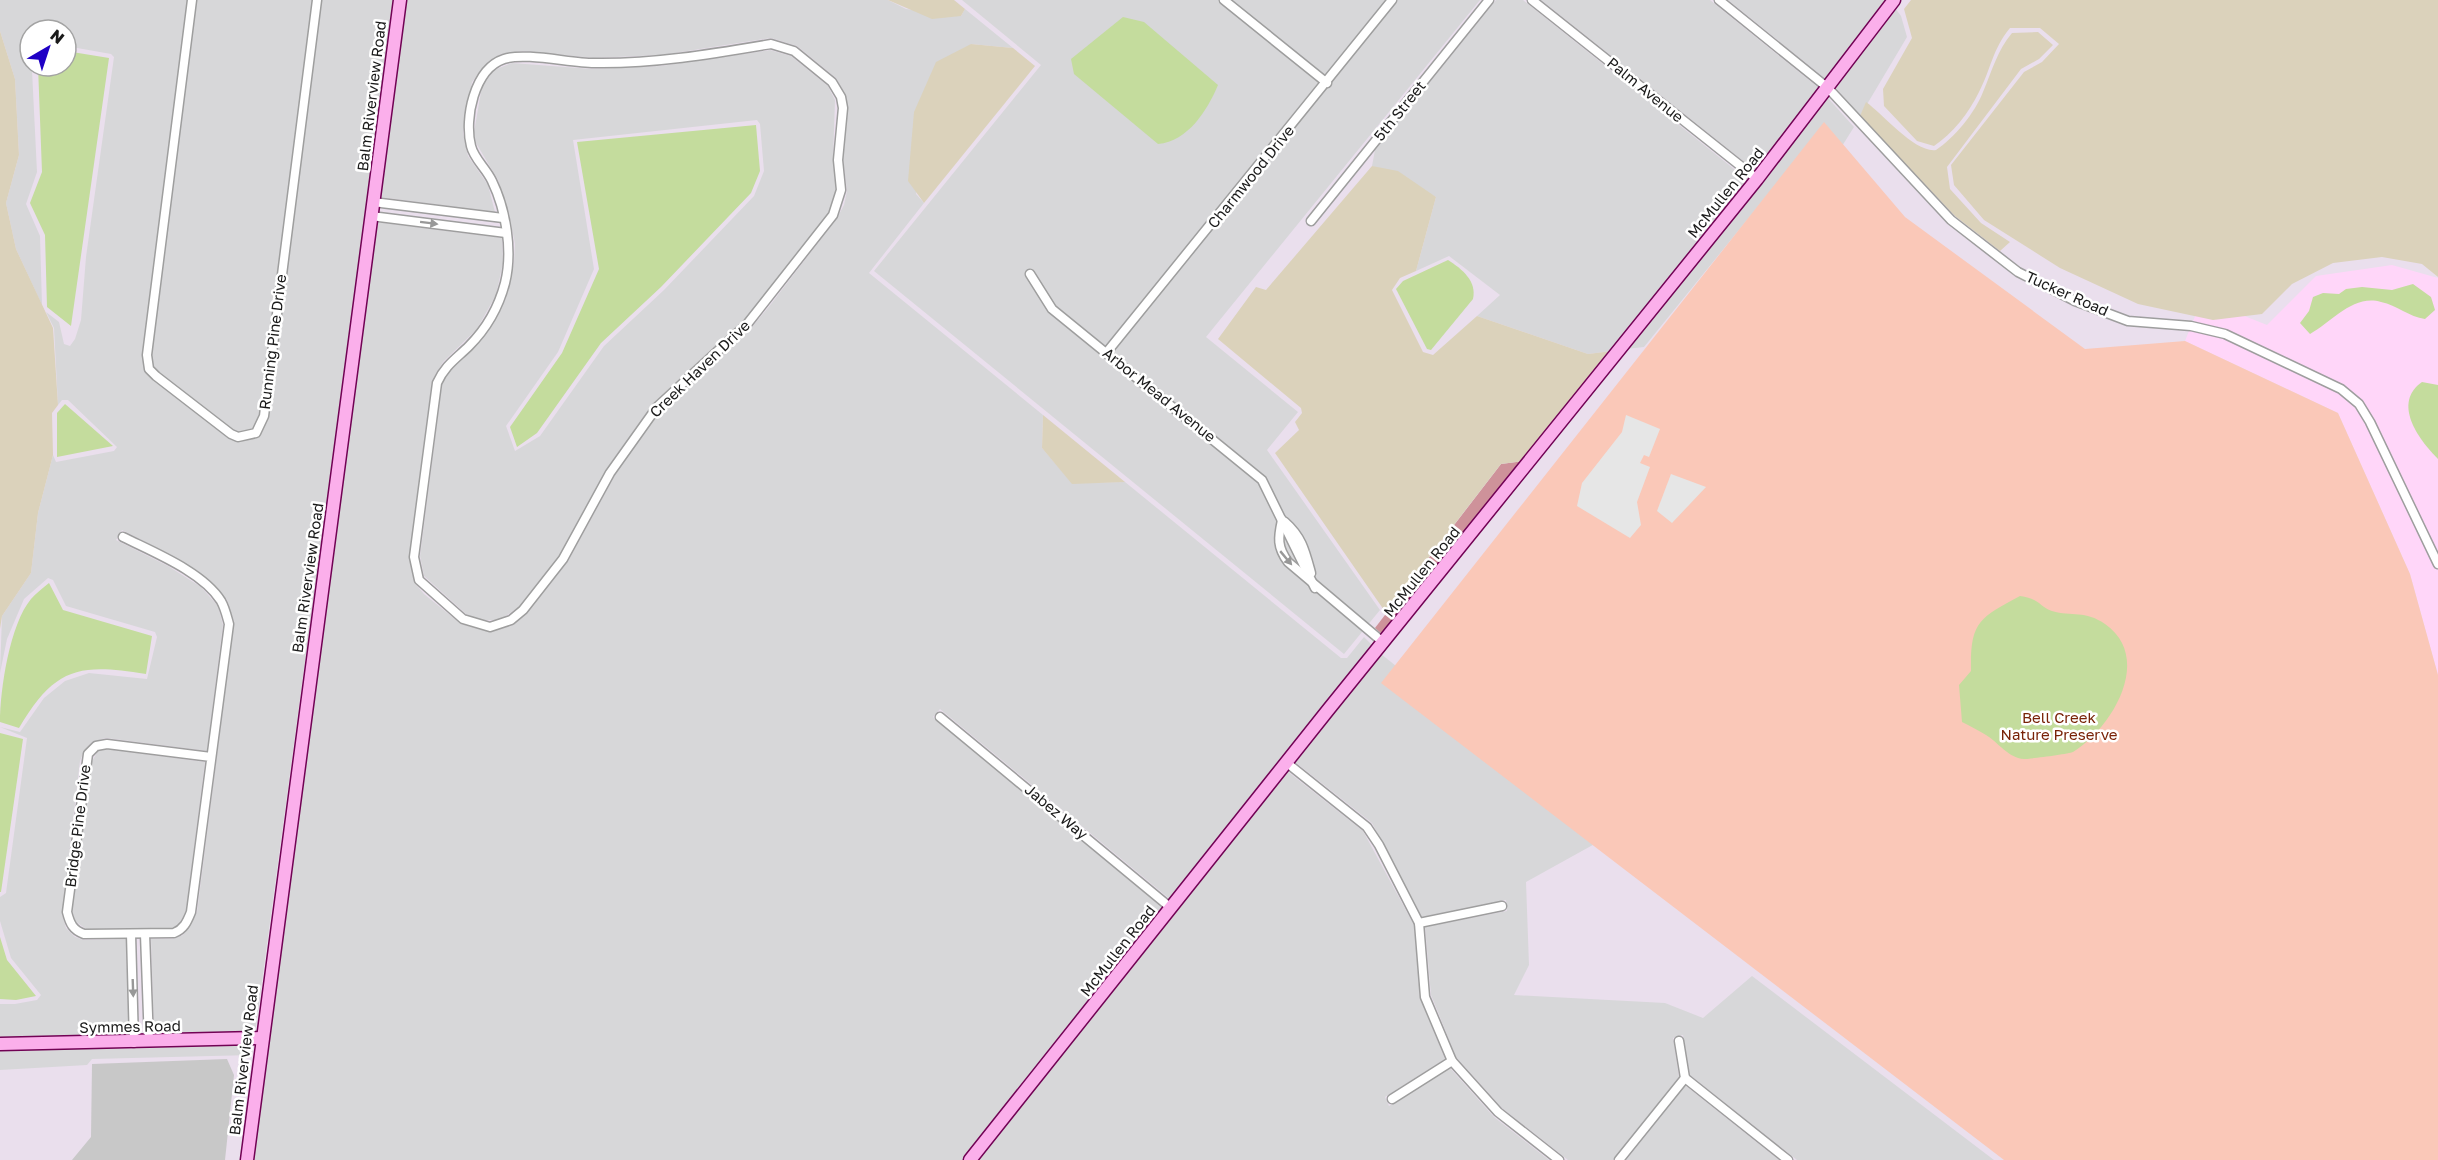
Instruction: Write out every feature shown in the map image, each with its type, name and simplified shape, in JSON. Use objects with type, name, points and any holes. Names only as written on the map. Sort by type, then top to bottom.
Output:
[{"type":"street","name":"Running Pine Drive","points":[[192,0],[147,355],[149,369],[156,376],[238,437],[256,433],[264,416],[317,0]]},
{"type":"street","name":"Balm Riverview Road","points":[[247,1160],[274,939],[400,0]]},
{"type":"street","points":[[1224,0],[1328,83]]},
{"type":"street","name":"Charmwood Drive","points":[[1107,352],[1328,83],[1392,0]]},
{"type":"street","name":"5th Street","points":[[1311,222],[1489,0]]},
{"type":"street","name":"Palm Avenue","points":[[1532,0],[1757,179]]},
{"type":"street","name":"Tucker Road","points":[[1719,0],[1828,88],[1951,220],[2018,272],[2076,302],[2128,321],[2191,326],[2225,334],[2341,389],[2359,404],[2370,422],[2438,564]]},
{"type":"street","name":"McMullen Road","points":[[970,1160],[1757,179],[1894,0]]},
{"type":"street","name":"Creek Haven Drive","points":[[771,44],[794,51],[832,82],[840,97],[843,108],[838,160],[842,190],[833,215],[748,323],[657,407],[610,472],[563,559],[523,610],[501,626],[490,627],[463,619],[428,590],[419,580],[414,557],[437,383],[447,365],[482,332],[501,296],[509,246],[503,218],[493,183],[473,154],[469,133],[477,85],[487,70],[503,59],[524,57],[592,64],[662,61],[771,44]]},
{"type":"street","points":[[373,202],[503,218]]},
{"type":"street","points":[[371,216],[506,233]]},
{"type":"street","name":"Arbor Mead Avenue","points":[[1030,274],[1052,309],[1255,472],[1267,487],[1282,519],[1297,532],[1305,547],[1315,588]]},
{"type":"street","points":[[1282,519],[1278,538],[1279,548],[1288,562],[1315,588],[1384,643]]},
{"type":"street","name":"Bridge Pine Drive","points":[[123,537],[171,561],[204,583],[223,603],[229,624],[191,912],[182,930],[174,933],[84,934],[70,924],[67,912],[88,754],[96,746],[107,744],[211,757]]},
{"type":"street","name":"Jabez Way","points":[[940,717],[1171,908]]},
{"type":"street","points":[[1287,763],[1367,827],[1419,923],[1425,997],[1452,1060],[1498,1112],[1559,1160]]},
{"type":"street","points":[[1419,923],[1502,906]]},
{"type":"street","points":[[131,934],[134,1043]]},
{"type":"street","points":[[146,934],[149,1042]]},
{"type":"street","name":"Symmes Road","points":[[0,1044],[134,1043],[261,1038]]},
{"type":"street","points":[[1679,1041],[1685,1078],[1788,1160]]},
{"type":"street","points":[[1392,1099],[1452,1060]]},
{"type":"street","points":[[1619,1160],[1685,1078]]},
{"type":"shaded area","points":[[0,0],[394,0],[255,1033],[154,1036],[151,939],[173,939],[183,935],[197,912],[234,622],[227,600],[208,579],[173,556],[122,530],[116,540],[168,566],[201,587],[218,606],[223,625],[207,751],[106,738],[92,742],[84,751],[80,761],[62,914],[66,928],[75,937],[84,940],[126,939],[129,1037],[0,1039],[0,1004],[37,1000],[41,995],[11,958],[0,921],[0,897],[6,893],[27,738],[0,727],[20,732],[44,698],[65,681],[89,673],[147,679],[157,637],[155,632],[66,606],[53,580],[48,578],[24,599],[7,639],[0,673],[2,616],[31,573],[38,513],[53,455],[56,462],[114,451],[117,447],[68,400],[62,400],[58,405],[54,328],[46,312],[59,322],[64,344],[70,346],[75,339],[81,320],[86,257],[114,57],[111,54],[78,48],[78,18],[18,18],[18,78],[32,78],[37,172],[26,204],[40,236],[42,305],[16,249],[6,203],[19,155],[15,79],[0,31]]},
{"type":"shaded area","points":[[405,0],[888,0],[906,9],[961,16],[965,9],[1013,48],[971,44],[916,194],[924,203],[869,273],[1043,415],[1042,448],[1072,483],[1125,482],[1341,658],[1347,658],[1364,637],[1374,647],[1171,900],[940,709],[933,717],[1164,909],[963,1160],[252,1160],[376,222],[502,238],[503,263],[496,295],[477,329],[443,362],[432,381],[409,557],[414,582],[424,594],[461,624],[490,632],[513,625],[527,613],[568,561],[615,475],[636,443],[661,411],[752,327],[837,218],[844,205],[847,191],[843,159],[848,108],[845,94],[836,78],[797,46],[771,38],[662,55],[593,58],[524,51],[501,54],[488,62],[472,82],[463,133],[468,156],[488,185],[495,212],[379,197]]},
{"type":"shaded area","points":[[888,0],[954,0],[965,9],[961,16],[932,19]]},
{"type":"shaded area","points":[[962,0],[1480,0],[1206,337],[1298,412],[1267,450],[1380,610],[1344,654],[874,271],[1041,65]]},
{"type":"shaded area","points":[[1496,0],[1523,0],[1749,181],[1612,351],[1588,354],[1477,316],[1500,295],[1449,256],[1416,271],[1436,197],[1372,166],[1375,150]]},
{"type":"shaded area","points":[[1541,0],[1710,0],[1820,89],[1757,172]]},
{"type":"shaded area","points":[[1728,0],[1888,0],[1827,80]]},
{"type":"shaded area","points":[[1911,0],[2438,0],[2438,277],[2422,264],[2382,257],[2333,263],[2292,284],[2262,314],[2213,320],[2138,304],[2060,268],[1984,220],[1954,185],[1951,165],[2024,72],[2042,62],[2059,44],[2040,28],[2010,28],[1999,44],[1975,100],[1960,122],[1934,146],[1917,141],[1884,106],[1883,89],[1912,38],[1904,9]]},
{"type":"shaded area","points":[[1895,8],[1901,16],[1907,37],[1860,116],[1835,87]]},
{"type":"shaded area","points":[[1123,17],[1144,22],[1218,85],[1208,105],[1195,123],[1169,142],[1158,144],[1074,74],[1071,59]]},
{"type":"shaded area","points":[[0,31],[15,79],[19,155],[6,203],[16,249],[53,328],[58,405],[52,413],[53,455],[38,513],[31,573],[2,616],[0,629]]},
{"type":"shaded area","points":[[2038,32],[2053,45],[2039,59],[2021,69],[1947,167],[1950,189],[1981,223],[2010,242],[2000,251],[1955,216],[1860,116],[1866,102],[1909,140],[1919,146],[1936,150],[1957,132],[1975,108],[1999,54],[2012,33]]},
{"type":"shaded area","points":[[971,44],[1013,48],[1035,66],[924,203],[908,181],[914,112],[936,62]]},
{"type":"shaded area","points":[[770,50],[791,56],[828,86],[835,100],[833,160],[836,191],[829,213],[745,319],[653,404],[606,470],[559,556],[520,606],[500,620],[481,620],[466,614],[424,576],[420,556],[442,384],[451,368],[485,335],[497,317],[506,298],[514,262],[515,244],[509,214],[498,180],[476,143],[474,132],[482,86],[494,70],[512,63],[592,69],[661,66]],"holes":[[[757,120],[760,124],[764,171],[754,196],[664,290],[604,346],[540,436],[515,451],[506,426],[558,352],[594,269],[573,140]]]},
{"type":"shaded area","points":[[78,53],[109,58],[71,326],[47,307],[45,235],[30,203],[42,172],[38,78],[78,78]]},
{"type":"shaded area","points":[[1827,97],[1854,127],[1832,162],[1790,167],[1644,347],[1626,349]]},
{"type":"shaded area","points":[[756,125],[760,171],[751,193],[661,287],[601,343],[537,433],[517,447],[510,427],[562,353],[599,269],[577,142]]},
{"type":"shaded area","points":[[1372,166],[1398,171],[1436,197],[1416,271],[1400,278],[1392,290],[1423,352],[1433,355],[1477,316],[1588,354],[1612,351],[1524,461],[1501,464],[1386,613],[1275,453],[1299,430],[1295,422],[1302,413],[1301,408],[1218,339],[1256,287],[1266,290]]},
{"type":"shaded area","points":[[1448,260],[1471,281],[1473,299],[1431,350],[1427,349],[1396,289],[1403,281]]},
{"type":"shaded area","points":[[2392,265],[2438,278],[2438,675],[2410,574],[2338,413],[2185,341],[2202,299],[2267,325],[2316,276]]},
{"type":"shaded area","points":[[2413,284],[2431,297],[2435,310],[2425,319],[2387,304],[2371,301],[2352,305],[2310,334],[2300,323],[2309,311],[2313,297],[2323,293],[2339,294],[2346,289],[2362,287],[2392,290]]},
{"type":"shaded area","points":[[2422,382],[2438,385],[2438,459],[2423,441],[2411,421],[2409,400],[2413,391]]},
{"type":"shaded area","points":[[65,404],[113,446],[57,457],[57,413]]},
{"type":"shaded area","points":[[1043,415],[1125,482],[1072,484],[1042,448]]},
{"type":"shaded area","points":[[1626,415],[1660,429],[1649,457],[1644,455],[1640,463],[1650,467],[1637,502],[1641,525],[1630,538],[1577,506],[1582,483],[1622,432]]},
{"type":"shaded area","points":[[1524,461],[1383,635],[1375,628],[1501,464]]},
{"type":"shaded area","points":[[1671,474],[1706,487],[1672,523],[1657,511]]},
{"type":"shaded area","points":[[49,583],[63,610],[152,636],[146,674],[103,669],[71,674],[57,681],[45,692],[19,728],[0,722],[8,658],[17,624],[24,610],[33,597]]},
{"type":"shaded area","points":[[2020,596],[2032,599],[2052,611],[2085,615],[2098,620],[2119,638],[2126,655],[2127,673],[2122,692],[2113,710],[2088,741],[2073,752],[2018,758],[1986,735],[1962,722],[1959,685],[1971,671],[1972,642],[1975,632],[1986,616]]},
{"type":"shaded area","points":[[1381,654],[1609,836],[1526,882],[1529,965],[1514,995],[1665,1003],[1703,1018],[1752,976],[1994,1160],[1797,1160],[1690,1075],[1683,1035],[1673,1038],[1679,1077],[1613,1160],[1568,1160],[1502,1108],[1456,1057],[1431,995],[1425,927],[1507,911],[1506,900],[1422,917],[1372,823],[1295,762]]},
{"type":"shaded area","points":[[0,733],[23,739],[1,892],[0,892]]},
{"type":"shaded area","points":[[106,749],[205,762],[186,911],[179,925],[173,928],[86,929],[75,921],[72,911],[91,763],[98,751]]},
{"type":"shaded area","points":[[1287,771],[1363,831],[1414,925],[1420,998],[1445,1059],[1385,1097],[1389,1106],[1450,1068],[1494,1117],[1549,1160],[977,1160]]},
{"type":"shaded area","points":[[0,937],[7,960],[36,996],[16,1000],[0,999]]},
{"type":"shaded area","points":[[253,1044],[252,1055],[92,1059],[87,1065],[0,1070],[0,1049],[129,1049]]},
{"type":"shaded area","points":[[227,1059],[234,1075],[225,1160],[72,1160],[91,1137],[92,1064]]},
{"type":"shaded area","points":[[1686,1086],[1779,1160],[1626,1160]]},
{"type":"green space","name":"Bell Creek Nature Preserve","points":[[1824,122],[1905,217],[2085,349],[2185,341],[2338,413],[2410,574],[2438,675],[2438,1160],[2004,1160],[1381,683]]}]
